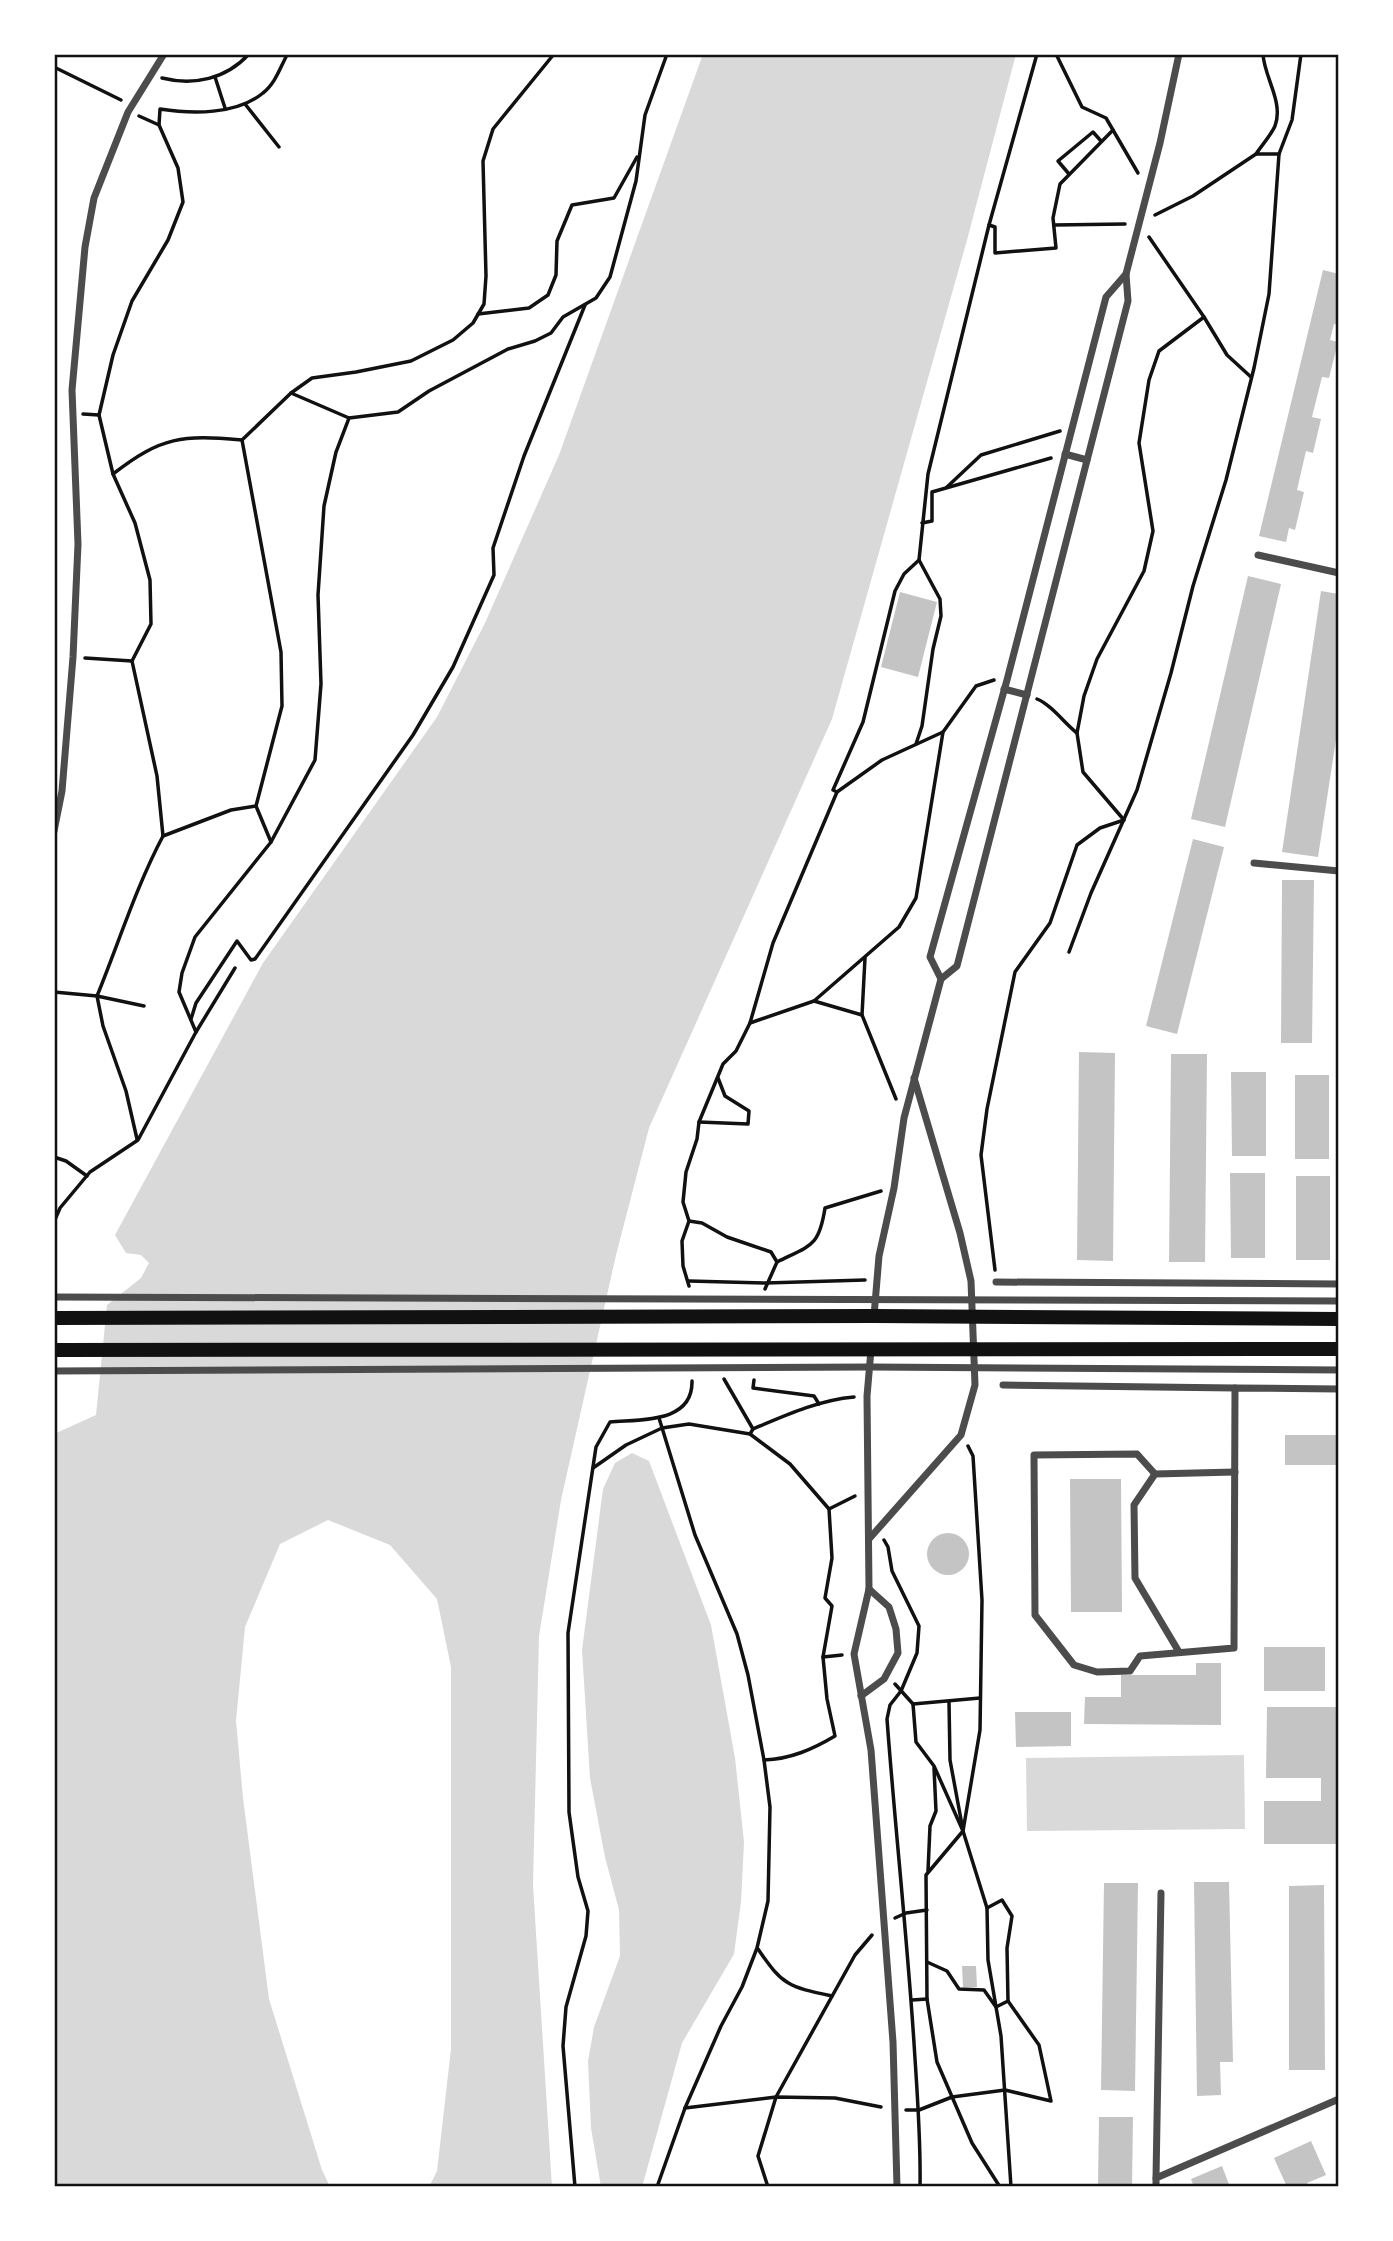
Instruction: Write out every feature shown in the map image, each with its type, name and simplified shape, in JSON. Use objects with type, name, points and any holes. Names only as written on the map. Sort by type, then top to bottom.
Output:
[{"type":"main road","points":[[54,1318],[1339,1319]]},
{"type":"main road","points":[[54,1350],[1339,1349]]},
{"type":"street","points":[[874,1317],[879,1256],[894,1188],[904,1118],[941,979],[957,966],[1128,301],[1126,274],[1179,54]]},
{"type":"street","points":[[54,831],[62,791],[73,657],[78,544],[72,390],[85,247],[94,198],[130,108],[162,55]]},
{"type":"street","points":[[941,979],[930,957],[1007,680],[1106,297],[1126,274]]},
{"type":"street","points":[[1065,454],[1087,460]]},
{"type":"street","points":[[1258,555],[1339,573]]},
{"type":"street","points":[[1004,689],[1027,695]]},
{"type":"street","points":[[1254,863],[1339,871]]},
{"type":"street","points":[[868,1540],[961,1435],[975,1385],[971,1281],[960,1233],[914,1077]]},
{"type":"street","points":[[996,1282],[1339,1284]]},
{"type":"street","points":[[54,1297],[1339,1301]]},
{"type":"street","points":[[871,1350],[867,1396],[869,1589],[854,1654],[871,1750],[893,2042],[897,2187]]},
{"type":"street","points":[[54,1371],[870,1367],[1339,1370]]},
{"type":"street","points":[[1003,1385],[1339,1389]]},
{"type":"street","points":[[1235,1388],[1235,1472],[1234,1648],[1140,1656],[1130,1671],[1097,1672],[1074,1665],[1035,1615],[1034,1455],[1137,1454],[1155,1474],[1235,1472]]},
{"type":"street","points":[[1155,1474],[1134,1505],[1135,1578],[1179,1653]]},
{"type":"street","points":[[861,1696],[886,1674],[898,1653],[896,1629],[889,1607],[869,1589]]},
{"type":"street","points":[[1161,1893],[1156,2183],[1339,2099]]},
{"type":"path","points":[[150,74],[177,82],[215,77],[237,67],[249,54]]},
{"type":"path","points":[[138,1140],[126,1091],[103,1026],[97,996],[142,875],[163,836],[157,776],[132,661],[151,624],[150,580],[135,523],[113,474],[99,415],[113,355],[132,301],[168,240],[183,202],[178,168],[159,125],[160,109],[201,113],[244,104],[263,93],[276,77],[285,55],[296,54]]},
{"type":"path","points":[[113,474],[141,453],[174,440],[201,436],[242,440],[291,393],[312,378],[411,361],[453,340],[473,323],[484,304],[484,161],[493,129],[554,54]]},
{"type":"path","points":[[291,393],[349,418],[398,412],[429,391],[508,349],[551,333],[563,317],[597,298],[610,277],[636,181],[645,116],[667,54]]},
{"type":"path","points":[[916,744],[922,726],[933,649],[941,616],[940,599],[919,560],[928,474],[989,225],[1037,54]]},
{"type":"path","points":[[1056,54],[1082,107],[1106,118],[1148,190]]},
{"type":"path","points":[[1054,225],[1140,223],[1193,196],[1256,154],[1276,124],[1276,101],[1264,66],[1263,54]]},
{"type":"path","points":[[1069,951],[1091,893],[1137,790],[1193,586],[1226,480],[1269,294],[1279,154],[1292,120],[1301,54]]},
{"type":"path","points":[[54,67],[159,125]]},
{"type":"path","points":[[215,77],[225,108]]},
{"type":"path","points":[[244,104],[279,147]]},
{"type":"path","points":[[989,225],[995,227],[995,253],[1056,248],[1053,218],[1060,184],[1113,130]]},
{"type":"path","points":[[1069,174],[1058,161],[1093,132],[1101,141]]},
{"type":"path","points":[[478,314],[529,308],[548,295],[556,275],[557,241],[572,205],[614,198],[640,152]]},
{"type":"path","points":[[1256,154],[1279,154]]},
{"type":"path","points":[[1140,223],[1227,355],[1251,377]]},
{"type":"path","points":[[190,1021],[196,1003],[237,941],[251,960],[255,959],[413,735],[453,667],[494,575],[492,548],[524,456],[585,305]]},
{"type":"path","points":[[1124,820],[1083,772],[1077,733],[1084,696],[1097,659],[1144,571],[1153,531],[1139,443],[1149,380],[1159,351],[1204,317]]},
{"type":"path","points":[[196,1032],[179,992],[182,973],[195,937],[271,842],[315,760],[321,684],[318,595],[324,506],[336,452],[349,418]]},
{"type":"path","points":[[945,488],[981,455],[1073,427]]},
{"type":"path","points":[[242,440],[281,652],[282,706],[256,806],[271,842]]},
{"type":"path","points":[[922,523],[932,521],[932,492],[1065,454]]},
{"type":"path","points":[[837,792],[834,790],[863,722],[895,592],[904,575],[919,560]]},
{"type":"path","points":[[73,657],[132,661]]},
{"type":"path","points":[[750,1023],[814,1001],[899,927],[916,898],[943,732],[976,685],[1007,680]]},
{"type":"path","points":[[1027,695],[1045,703],[1077,733]]},
{"type":"path","points":[[690,1294],[689,1281],[683,1266],[682,1241],[688,1221],[683,1202],[686,1172],[697,1139],[699,1122],[723,1064],[736,1051],[750,1023],[774,943],[837,792],[882,760],[943,732]]},
{"type":"path","points":[[163,836],[231,810],[256,806]]},
{"type":"path","points":[[996,1282],[981,1154],[986,1109],[1015,972],[1051,923],[1077,845],[1100,828],[1124,820]]},
{"type":"path","points":[[865,958],[862,1014],[904,1118]]},
{"type":"path","points":[[54,1222],[61,1208],[87,1176],[138,1140],[196,1032],[235,968]]},
{"type":"path","points":[[54,992],[97,996],[144,1006]]},
{"type":"path","points":[[814,1001],[862,1014]]},
{"type":"path","points":[[699,1122],[748,1124],[749,1111],[725,1096],[717,1077]]},
{"type":"path","points":[[54,1157],[66,1161],[87,1176]]},
{"type":"path","points":[[766,1283],[777,1262],[808,1247],[822,1233],[825,1208],[894,1188]]},
{"type":"path","points":[[688,1221],[702,1223],[727,1237],[771,1252],[777,1262]]},
{"type":"path","points":[[689,1281],[766,1283],[877,1280]]},
{"type":"path","points":[[575,2187],[563,2046],[566,2007],[586,1936],[588,1911],[578,1877],[569,1812],[568,1633],[596,1447],[610,1422],[659,1418],[676,1412],[687,1403],[692,1389],[692,1375]]},
{"type":"path","points":[[722,1375],[753,1429]]},
{"type":"path","points":[[750,1434],[753,1429],[807,1407],[838,1398],[867,1396]]},
{"type":"path","points":[[657,2187],[685,2108],[721,2026],[742,1987],[757,1948],[768,1901],[769,1807],[764,1760],[748,1675],[737,1634],[695,1535],[659,1418]]},
{"type":"path","points":[[593,1468],[626,1445],[662,1428],[688,1424],[750,1434],[790,1464],[829,1509],[832,1558],[825,1598],[832,1606],[823,1657],[827,1699],[835,1736],[810,1751],[779,1760],[764,1760]]},
{"type":"path","points":[[928,1873],[963,1831],[980,1730],[982,1600],[973,1456],[961,1435]]},
{"type":"path","points":[[829,1509],[852,1496],[869,1496]]},
{"type":"path","points":[[878,1529],[888,1547],[892,1571],[919,1626],[917,1653],[901,1691],[890,1705],[887,1719],[895,1825],[906,1913],[919,2110],[920,2187]]},
{"type":"path","points":[[823,1657],[854,1654]]},
{"type":"path","points":[[886,1674],[913,1704],[916,1742],[934,1766],[963,1831],[987,1908],[988,1960],[1005,2090],[1010,2187]]},
{"type":"path","points":[[913,1704],[980,1698]]},
{"type":"path","points":[[949,1702],[950,1760],[963,1831]]},
{"type":"path","points":[[934,1766],[936,1811],[930,1826],[927,1962],[928,1999],[937,2062],[972,2143],[1000,2187]]},
{"type":"path","points":[[685,2108],[776,2097],[835,2098],[895,2110],[919,2110],[952,2097],[1005,2090],[1051,2101],[1039,2045],[1008,2001],[1007,1948],[1012,1916],[1002,1900],[987,1908]]},
{"type":"path","points":[[768,2187],[758,2155],[776,2097],[855,1955],[884,1924],[906,1913],[927,1910]]},
{"type":"path","points":[[757,1948],[773,1971],[793,1988],[832,1996]]},
{"type":"path","points":[[927,1962],[947,1971],[959,1989],[984,1990],[996,2007]]},
{"type":"path","points":[[912,2000],[928,1999]]},
{"type":"path","points":[[996,2007],[1008,2001]]},
{"type":"shaded area","points":[[703,54],[1016,54],[967,240],[832,719],[649,1128],[616,1255],[561,1500],[539,1636],[533,1885],[552,2187],[429,2187],[437,2171],[451,2049],[451,1667],[437,1599],[390,1545],[328,1520],[280,1544],[245,1627],[236,1721],[243,1798],[269,1999],[322,2170],[330,2187],[56,2187],[54,1434],[96,1415],[107,1305],[141,1278],[149,1263],[141,1255],[126,1253],[115,1235],[263,963],[437,717],[485,623],[559,455]]},
{"type":"shaded area","points":[[632,1453],[649,1461],[711,1625],[735,1758],[744,1842],[741,1902],[734,1954],[682,2043],[642,2187],[601,2187],[591,2128],[588,2061],[594,2027],[620,1956],[619,1910],[605,1857],[590,1778],[582,1650],[603,1489],[615,1463]]},
{"type":"shaded area","points":[[1244,1755],[1245,1829],[1027,1831],[1026,1758]]},
{"type":"building","points":[[1323,270],[1339,274],[1339,325],[1334,324],[1330,340],[1338,342],[1329,378],[1322,377],[1312,417],[1321,419],[1313,453],[1306,451],[1297,490],[1304,492],[1295,530],[1289,528],[1286,542],[1259,536]]},
{"type":"building","points":[[1248,576],[1281,584],[1225,827],[1191,819]]},
{"type":"building","points":[[1321,591],[1339,594],[1339,720],[1318,857],[1282,852]]},
{"type":"building","points":[[900,592],[937,602],[918,677],[881,667]]},
{"type":"building","points":[[1193,839],[1224,847],[1177,1034],[1146,1026]]},
{"type":"building","points":[[1282,880],[1314,880],[1312,1043],[1281,1043]]},
{"type":"building","points":[[1079,1052],[1115,1053],[1113,1261],[1077,1260]]},
{"type":"building","points":[[1171,1054],[1207,1054],[1205,1262],[1169,1262]]},
{"type":"building","points":[[1231,1072],[1266,1072],[1266,1156],[1232,1156]]},
{"type":"building","points":[[1295,1075],[1329,1075],[1329,1159],[1295,1159]]},
{"type":"building","points":[[1230,1173],[1265,1173],[1265,1258],[1231,1258]]},
{"type":"building","points":[[1296,1176],[1330,1176],[1330,1260],[1296,1260]]},
{"type":"building","points":[[1285,1435],[1339,1435],[1339,1465],[1285,1465]]},
{"type":"building","points":[[1070,1479],[1121,1479],[1122,1612],[1071,1612]]},
{"type":"building","points":[[948,1533],[963,1539],[969,1554],[963,1569],[948,1575],[933,1569],[927,1554],[933,1539]]},
{"type":"building","points":[[1264,1647],[1325,1647],[1325,1691],[1264,1691]]},
{"type":"building","points":[[1196,1663],[1221,1663],[1221,1725],[1084,1724],[1085,1697],[1121,1697],[1121,1675],[1196,1675]]},
{"type":"building","points":[[1267,1707],[1339,1707],[1339,1844],[1264,1844],[1264,1801],[1321,1801],[1321,1778],[1266,1778]]},
{"type":"building","points":[[1015,1712],[1071,1712],[1071,1746],[1016,1747]]},
{"type":"building","points":[[1194,1882],[1229,1882],[1233,2062],[1220,2062],[1221,2095],[1197,2096]]},
{"type":"building","points":[[1104,1883],[1138,1883],[1135,2091],[1101,2090]]},
{"type":"building","points":[[1324,1885],[1325,2070],[1289,2070],[1289,1886]]},
{"type":"building","points":[[962,1966],[976,1966],[977,1987],[963,1987]]},
{"type":"building","points":[[1099,2117],[1133,2117],[1132,2187],[1098,2187]]},
{"type":"building","points":[[1311,2141],[1326,2175],[1307,2183],[1309,2187],[1287,2187],[1274,2158]]},
{"type":"building","points":[[1222,2166],[1230,2187],[1194,2187],[1191,2179]]}]
